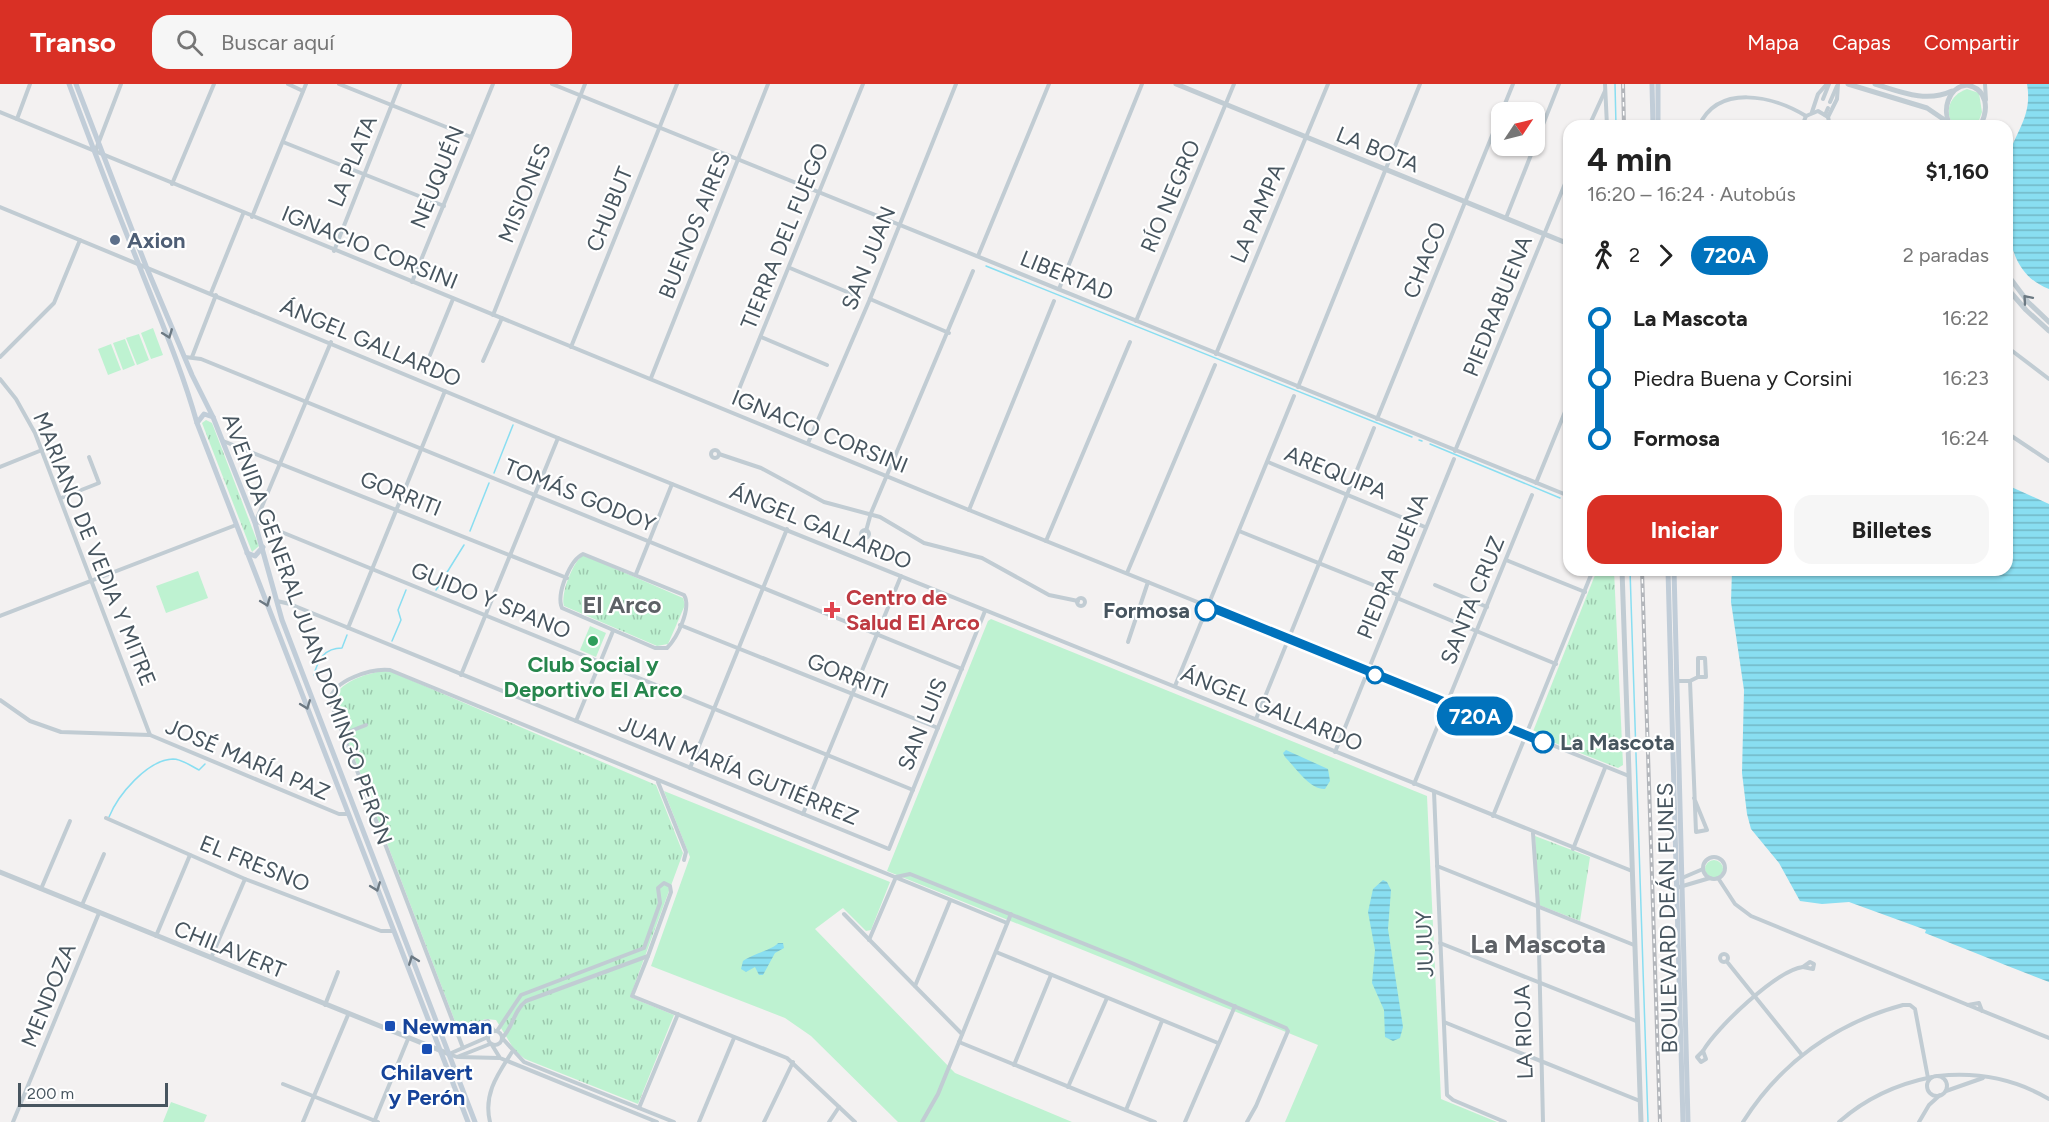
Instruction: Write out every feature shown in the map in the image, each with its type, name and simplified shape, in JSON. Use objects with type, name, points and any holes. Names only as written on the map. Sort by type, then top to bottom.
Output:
[{"type":"main road","name":"AVENIDA GENERAL JUAN DOMINGO PERÓN","points":[[69,84],[178,360],[197,423],[468,1122]]},
{"type":"main road","name":"AVENIDA GENERAL JUAN DOMINGO PERÓN","points":[[76,84],[146,266],[188,357],[256,523],[276,601],[475,1122]]},
{"type":"main road","points":[[1652,84],[1653,120]]},
{"type":"main road","points":[[1658,84],[1658,120]]},
{"type":"main road","points":[[197,423],[204,414],[213,417]]},
{"type":"main road","points":[[247,553],[255,556],[263,547]]},
{"type":"main road","name":"BOULEVARD DEÁN FUNES","points":[[1668,576],[1680,879]]},
{"type":"main road","name":"BOULEVARD DEÁN FUNES","points":[[1674,576],[1678,681],[1683,1122]]},
{"type":"main road","name":"BOULEVARD DEÁN FUNES","points":[[1679,888],[1688,1122]]},
{"type":"street","points":[[17,119],[30,84]]},
{"type":"street","points":[[95,152],[121,84]]},
{"type":"street","points":[[172,184],[214,84]]},
{"type":"street","points":[[288,84],[303,91]]},
{"type":"street","points":[[252,217],[306,84]]},
{"type":"street","points":[[339,84],[471,137]]},
{"type":"street","name":"LA PLATA","points":[[334,251],[400,84]]},
{"type":"street","name":"NEUQUÉN","points":[[412,282],[493,84]]},
{"type":"street","name":"LIBERTAD","points":[[552,84],[1563,494]]},
{"type":"street","name":"MISIONES","points":[[493,315],[585,84]]},
{"type":"street","name":"CHUBUT","points":[[571,347],[677,84]]},
{"type":"street","name":"BUENOS AIRES","points":[[651,378],[768,84]]},
{"type":"street","name":"TIERRA DEL FUEGO","points":[[735,399],[863,84]]},
{"type":"street","name":"SAN JUAN","points":[[808,443],[870,299],[956,84]]},
{"type":"street","points":[[978,256],[1049,84]]},
{"type":"street","points":[[1059,290],[1142,84]]},
{"type":"street","name":"LA BOTA","points":[[1176,84],[1563,242]]},
{"type":"street","name":"RÍO NEGRO","points":[[1136,321],[1234,84]]},
{"type":"street","name":"LA PAMPA","points":[[1216,354],[1328,84]]},
{"type":"street","points":[[1298,387],[1420,84]]},
{"type":"street","name":"CHACO","points":[[1377,419],[1513,84]]},
{"type":"street","points":[[1506,218],[1560,84]]},
{"type":"street","points":[[1605,84],[1607,120]]},
{"type":"street","points":[[1823,99],[1828,84]]},
{"type":"street","points":[[1812,112],[1818,94],[1828,84]]},
{"type":"street","points":[[1830,102],[1838,84]]},
{"type":"street","points":[[1826,116],[1837,99],[1838,84]]},
{"type":"street","points":[[1848,84],[1928,108],[1944,120]]},
{"type":"street","points":[[1875,84],[1927,97],[1961,86],[1975,87],[1986,101]]},
{"type":"street","points":[[1983,120],[1986,101],[1985,84]]},
{"type":"street","points":[[1949,120],[1947,104],[1961,86]]},
{"type":"street","points":[[1592,120],[1605,91]]},
{"type":"street","points":[[1826,92],[1833,95]]},
{"type":"street","points":[[1703,120],[1714,104],[1735,94],[1749,94],[1781,102],[1806,116]]},
{"type":"street","points":[[1818,111],[1821,105]]},
{"type":"street","points":[[1826,116],[1828,108]]},
{"type":"street","points":[[1804,120],[1812,112],[1818,111],[1828,120]]},
{"type":"street","name":"IGNACIO CORSINI","points":[[0,112],[104,157],[1288,638],[1446,705],[1629,776]]},
{"type":"street","points":[[283,142],[444,206]]},
{"type":"street","name":"PIEDRABUENA","points":[[1455,451],[1563,188]]},
{"type":"street","name":"ÁNGEL GALLARDO","points":[[0,207],[138,262],[558,438],[1632,871]]},
{"type":"street","points":[[188,357],[243,214]]},
{"type":"street","points":[[0,357],[54,303],[80,240]]},
{"type":"street","points":[[790,268],[852,294]]},
{"type":"street","points":[[866,531],[871,513],[949,333],[973,271]]},
{"type":"street","points":[[2013,282],[2028,302],[2049,322]]},
{"type":"street","points":[[2013,295],[2049,331]]},
{"type":"street","points":[[430,355],[453,299]]},
{"type":"street","points":[[870,299],[949,333]]},
{"type":"street","points":[[969,510],[1054,301]]},
{"type":"street","points":[[483,361],[502,318]]},
{"type":"street","points":[[761,337],[827,366]]},
{"type":"street","points":[[256,523],[331,342]]},
{"type":"street","points":[[1046,541],[1130,342]]},
{"type":"street","points":[[2013,352],[2049,379]]},
{"type":"street","name":"TOMÁS GODOY","points":[[188,357],[201,359],[962,669]]},
{"type":"street","points":[[1127,573],[1215,364]]},
{"type":"street","name":"MARIANO DE VEDIA Y MITRE","points":[[0,379],[23,411],[42,450],[150,735]]},
{"type":"street","points":[[348,628],[444,391]]},
{"type":"street","points":[[1175,687],[1294,396]]},
{"type":"street","points":[[1536,483],[1563,417]]},
{"type":"street","points":[[1256,719],[1374,428]]},
{"type":"street","points":[[2013,437],[2049,461]]},
{"type":"street","points":[[461,675],[558,438]]},
{"type":"street","name":"GORRITI","points":[[223,441],[282,462],[567,579]]},
{"type":"street","points":[[0,467],[42,450]]},
{"type":"street","points":[[719,454],[761,468],[818,500],[871,513],[924,543],[974,554],[1049,595],[1078,601]]},
{"type":"street","points":[[62,498],[99,483],[89,457]]},
{"type":"street","name":"PIEDRA BUENA","points":[[1335,752],[1454,459]]},
{"type":"street","name":"AREQUIPA","points":[[1268,462],[1425,527]]},
{"type":"street","points":[[636,574],[672,484]]},
{"type":"street","name":"SANTA CRUZ","points":[[1414,784],[1532,495]]},
{"type":"street","name":"GUIDO Y SPANO","points":[[256,523],[913,790]]},
{"type":"street","points":[[0,616],[236,525]]},
{"type":"street","points":[[690,768],[787,529]]},
{"type":"street","points":[[1239,531],[1556,664]]},
{"type":"street","points":[[583,554],[636,574],[684,595],[687,607],[672,643],[663,650],[562,608],[560,599],[567,579],[574,562],[583,554]]},
{"type":"street","points":[[1506,560],[1585,592]]},
{"type":"street","points":[[803,814],[901,576]]},
{"type":"street","points":[[1493,816],[1591,576]]},
{"type":"street","points":[[1622,576],[1641,1122]]},
{"type":"street","points":[[1128,642],[1148,582]]},
{"type":"street","points":[[1435,585],[1487,607]]},
{"type":"street","name":"JUAN MARÍA GUTIÉRREZ","points":[[276,601],[348,628],[890,849]]},
{"type":"street","name":"SAN LUIS","points":[[890,849],[985,611]]},
{"type":"street","name":"GORRITI","points":[[680,625],[938,728]]},
{"type":"street","points":[[576,721],[613,630]]},
{"type":"street","points":[[1678,681],[1706,677],[1705,658],[1698,658],[1698,677]]},
{"type":"street","points":[[463,1048],[330,700],[332,694],[366,671],[390,670],[1007,923]]},
{"type":"street","points":[[1690,681],[1694,798],[1696,832],[1707,830],[1694,798]]},
{"type":"street","name":"JOSÉ MARÍA PAZ","points":[[0,700],[30,721],[61,732],[150,735],[295,797],[339,814],[348,814]]},
{"type":"street","points":[[343,734],[366,725]]},
{"type":"street","points":[[1573,849],[1605,768]]},
{"type":"street","points":[[657,781],[686,852],[684,860]]},
{"type":"street","name":"JUJUY","points":[[1434,792],[1447,1095],[1505,1122]]},
{"type":"street","name":"EL FRESNO","points":[[106,818],[246,879],[381,931],[394,931]]},
{"type":"street","points":[[41,889],[70,821]]},
{"type":"street","name":"LA RIOJA","points":[[1533,833],[1538,906],[1543,1122]]},
{"type":"street","points":[[82,905],[104,854]]},
{"type":"street","points":[[156,936],[190,855]]},
{"type":"street","points":[[1680,879],[1703,869],[1706,859],[1713,856],[1721,859],[1725,869],[1718,878]]},
{"type":"street","points":[[1437,866],[1634,945]]},
{"type":"street","points":[[1703,869],[1710,878]]},
{"type":"street","name":"CHILAVERT","points":[[0,872],[441,1053],[449,1054]]},
{"type":"street","points":[[895,878],[910,874],[1235,1006],[1287,1030],[1257,1106],[1247,1122]]},
{"type":"street","points":[[869,939],[895,878]]},
{"type":"street","points":[[1679,888],[1710,878],[1718,878]]},
{"type":"street","points":[[1718,878],[1735,904],[1751,916],[2049,1038]]},
{"type":"street","points":[[211,958],[246,879]]},
{"type":"street","points":[[449,1054],[488,1037],[495,1031],[521,994],[644,948],[660,903],[657,891],[659,885],[666,883],[670,886],[670,892],[632,996],[793,1062],[855,1122]]},
{"type":"street","points":[[915,986],[950,901]]},
{"type":"street","name":"MENDOZA","points":[[13,1122],[99,913]]},
{"type":"street","points":[[844,914],[962,1034]]},
{"type":"street","points":[[922,1122],[931,1110],[1011,914]]},
{"type":"street","points":[[1440,943],[1636,1021]]},
{"type":"street","points":[[996,952],[1218,1043]]},
{"type":"street","points":[[457,1057],[491,1045],[499,1045],[509,1031],[521,1005],[526,1001],[648,956]]},
{"type":"street","points":[[1728,963],[1802,1055]]},
{"type":"street","points":[[1703,1051],[1715,1034],[1755,996],[1791,971],[1803,967]]},
{"type":"street","points":[[324,1005],[338,972]]},
{"type":"street","points":[[1014,1065],[1051,975]]},
{"type":"street","points":[[1068,1086],[1107,998]]},
{"type":"street","points":[[1968,1005],[1979,1003],[1982,1011]]},
{"type":"street","points":[[1743,1122],[1769,1087],[1802,1055],[1854,1022],[1899,1006],[1910,1005],[1916,1013],[1932,1077],[1929,1105]]},
{"type":"street","points":[[1185,1122],[1235,1006]]},
{"type":"street","points":[[637,1114],[678,1014]]},
{"type":"street","points":[[303,1122],[348,1015]]},
{"type":"street","points":[[1125,1110],[1162,1020]]},
{"type":"street","points":[[456,1029],[488,1021],[512,1052],[524,1062],[674,1122]]},
{"type":"street","points":[[1444,1022],[1640,1101]]},
{"type":"street","points":[[488,1037],[502,1059]]},
{"type":"street","points":[[699,1122],[734,1038]]},
{"type":"street","points":[[283,1084],[375,1122],[408,1039]]},
{"type":"street","points":[[959,1042],[1155,1122]]},
{"type":"street","points":[[490,1122],[487,1111],[489,1098],[502,1059],[512,1052]]},
{"type":"street","points":[[449,1054],[457,1057],[502,1059],[657,1122]]},
{"type":"street","points":[[764,1122],[793,1062]]},
{"type":"street","points":[[1839,1122],[1872,1098],[1915,1081],[1932,1077],[1962,1074],[1986,1077],[2016,1084],[2049,1099]]},
{"type":"street","points":[[1932,1077],[1946,1083],[1943,1093]]},
{"type":"street","points":[[1919,1122],[1929,1105],[1943,1093],[1986,1077]]},
{"type":"street","points":[[1915,1081],[1929,1090],[1943,1093]]},
{"type":"street","points":[[830,1122],[839,1107]]},
{"type":"green space","points":[[1967,89],[1979,93],[1982,112],[1979,120],[1951,120],[1950,104]]},
{"type":"green space","points":[[153,328],[163,355],[151,359],[141,333]]},
{"type":"green space","points":[[139,334],[149,360],[137,365],[126,338]]},
{"type":"green space","points":[[125,339],[135,365],[123,370],[113,343]]},
{"type":"green space","points":[[111,344],[121,370],[108,375],[98,349]]},
{"type":"green space","points":[[206,420],[212,423],[259,546],[252,552],[202,423]]},
{"type":"green space","points":[[584,555],[683,598],[685,605],[668,644],[657,646],[564,606],[568,578]]},
{"type":"green space","points":[[198,571],[208,598],[166,613],[156,586]]},
{"type":"green space","points":[[1595,576],[1614,576],[1623,765],[1618,768],[1532,734]]},
{"type":"green space","points":[[991,619],[1427,796],[1441,1099],[1497,1122],[1285,1122],[1318,1045],[887,871],[988,621]]},
{"type":"green space","name":"Club Social y Deportivo El Arco","points":[[590,626],[606,633],[596,657],[580,650]]},
{"type":"green space","points":[[384,671],[392,672],[656,785],[683,853],[630,997],[674,1015],[638,1104],[525,1059],[515,1051],[496,1020],[486,1019],[461,1027],[456,1024],[333,702],[340,689],[346,684],[361,676]]},
{"type":"green space","points":[[664,791],[890,882],[871,930],[866,931],[843,908],[815,929],[955,1073],[1072,1122],[898,1122],[811,1036],[785,1018],[651,966],[690,857]]},
{"type":"green space","points":[[1535,836],[1590,857],[1580,921],[1539,905]]},
{"type":"green space","points":[[1714,860],[1720,863],[1723,869],[1720,875],[1714,878],[1708,875],[1705,869],[1708,863]]},
{"type":"green space","points":[[171,1102],[207,1115],[204,1122],[163,1122]]},
{"type":"water","points":[[2027,84],[2049,84],[2049,289],[2026,273],[2013,250],[2013,144],[2025,116]]},
{"type":"water","points":[[2013,488],[2049,504],[2049,982],[1925,933],[1926,930],[1849,902],[1822,904],[1800,901],[1779,863],[1751,829],[1747,814],[1742,773],[1744,690],[1731,602],[1732,576],[2013,576]]},
{"type":"water","points":[[1286,750],[1328,769],[1330,781],[1325,789],[1314,786],[1303,777],[1285,757],[1283,753]]},
{"type":"water","points":[[1383,880],[1387,882],[1391,890],[1388,929],[1403,1027],[1400,1038],[1393,1041],[1385,1037],[1384,1010],[1372,983],[1375,950],[1368,912],[1373,889]]},
{"type":"water","points":[[778,943],[783,943],[784,948],[775,953],[763,975],[759,975],[755,967],[746,972],[741,969],[743,961]]},
{"type":"waterway","points":[[1615,84],[1616,120]]},
{"type":"waterway","points":[[986,266],[1412,437]]},
{"type":"waterway","points":[[494,473],[513,425]]},
{"type":"waterway","points":[[1430,444],[1560,498]]},
{"type":"waterway","points":[[470,531],[489,483]]},
{"type":"waterway","points":[[436,590],[464,545]]},
{"type":"waterway","points":[[1630,576],[1648,1122]]},
{"type":"waterway","points":[[392,641],[401,620],[398,610],[406,590]]},
{"type":"waterway","points":[[314,675],[323,656],[331,650],[342,648],[347,635]]},
{"type":"waterway","points":[[109,817],[126,789],[153,765],[176,759],[199,770],[205,764]]},
{"type":"railway","points":[[1623,84],[1624,120]]},
{"type":"railway","points":[[1642,576],[1660,1122]]},
{"type":"bus line","name":"720A","points":[[1206,610],[1208,606],[1446,705],[1543,742]]},
{"type":"place","name":"Axion","points":[[115,240]]},
{"type":"place","name":"Centro de Salud El Arco","points":[[832,610]]},
{"type":"place","name":"Formosa","points":[[1206,610]]},
{"type":"place","name":"Club Social y Deportivo El Arco","points":[[593,641]]},
{"type":"place","name":"La Mascota","points":[[1543,742]]},
{"type":"place","name":"Newman","points":[[390,1026]]},
{"type":"place","name":"Chilavert y Perón","points":[[427,1049]]},
{"type":"district","name":"El Arco","points":[[622,605]]},
{"type":"district","name":"La Mascota","points":[[1538,944]]}]
